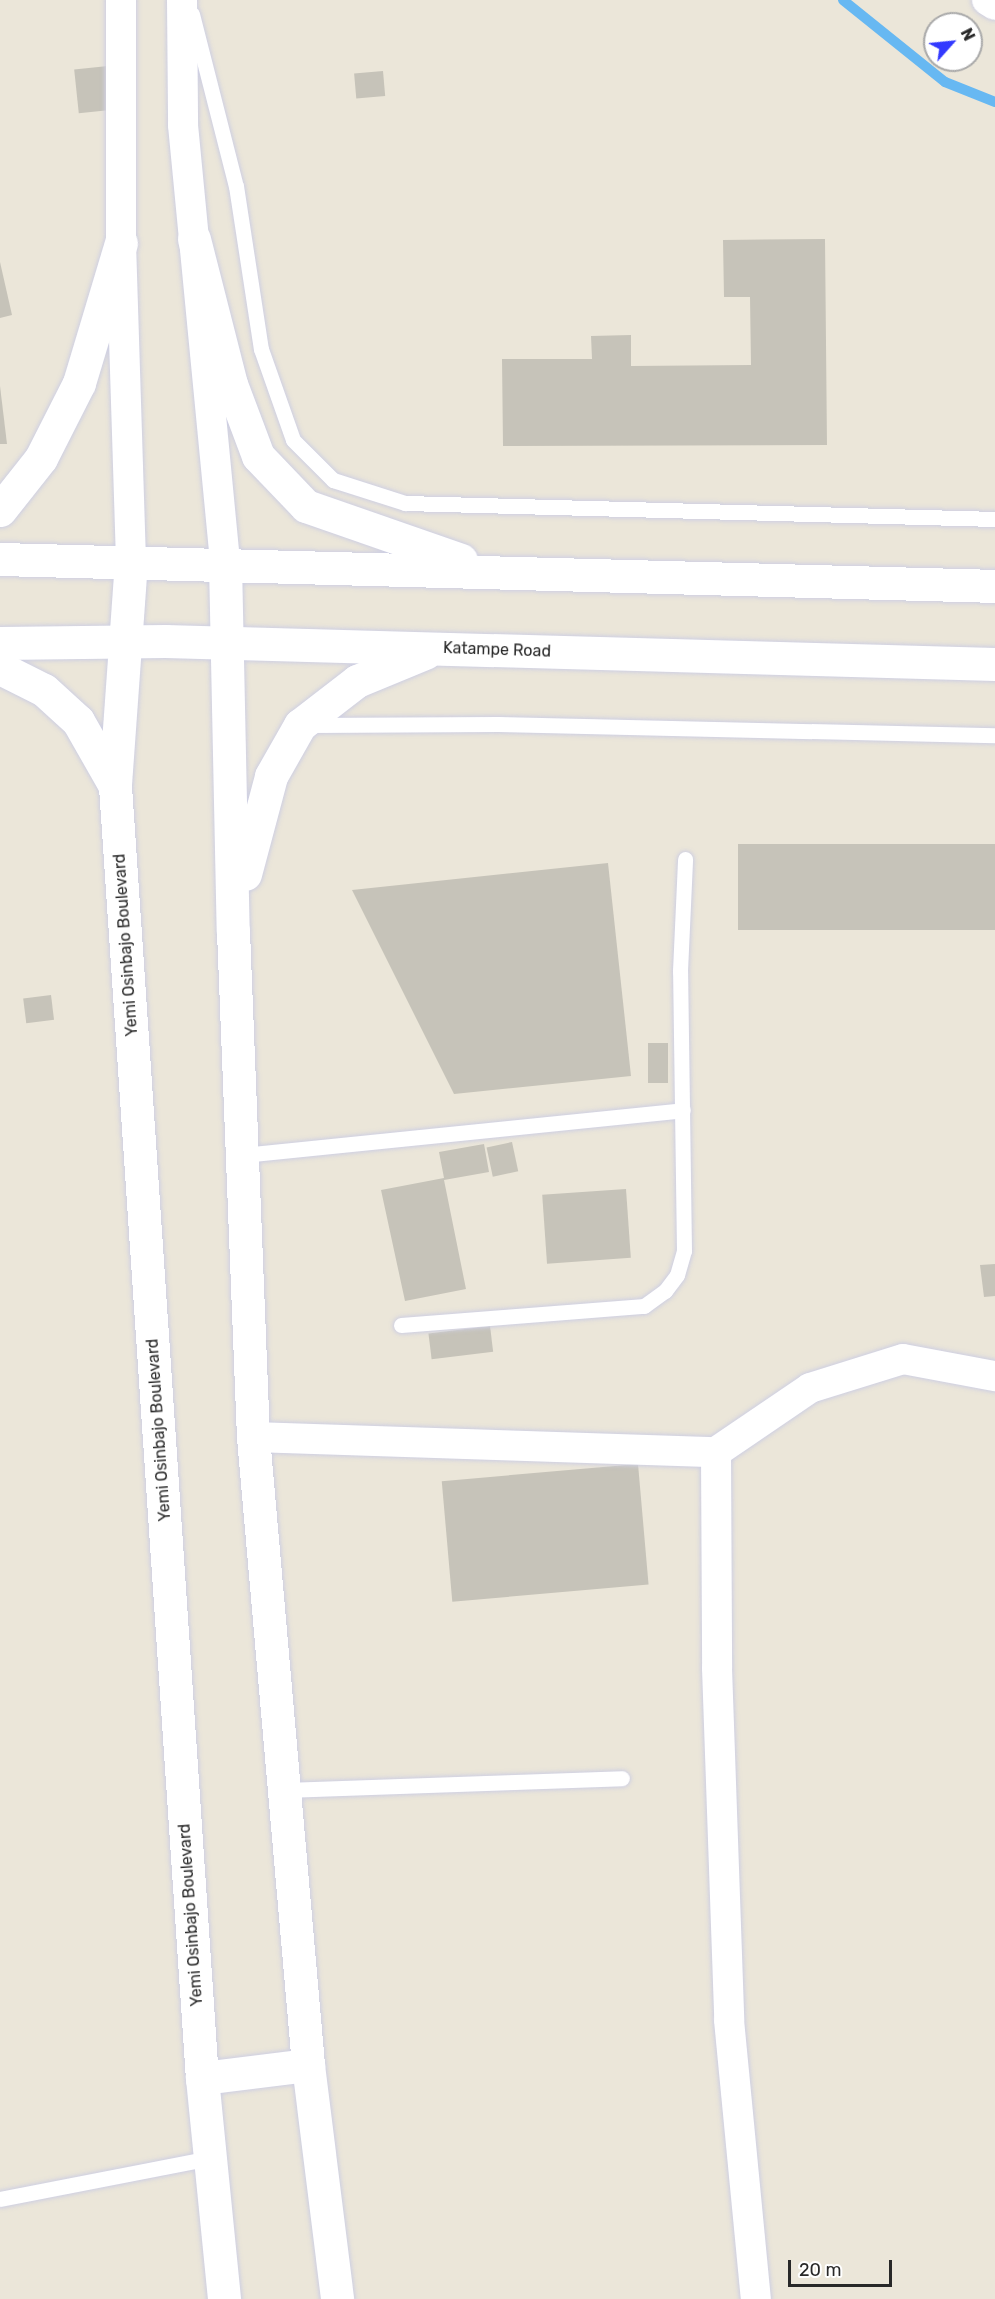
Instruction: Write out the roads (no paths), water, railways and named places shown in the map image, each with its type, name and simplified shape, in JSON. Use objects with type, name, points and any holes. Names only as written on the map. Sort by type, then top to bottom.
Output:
[{"type":"main road","points":[[194,239],[231,384],[258,456],[306,506],[491,570]]},
{"type":"main road","points":[[0,510],[41,458],[79,383],[121,243]]},
{"type":"main road","points":[[0,560],[225,563],[995,586]]},
{"type":"main road","name":"Yemi Osinbajo Boulevard","points":[[131,561],[127,644],[115,786],[202,2078],[224,2299]]},
{"type":"main road","points":[[225,563],[229,644],[233,932],[253,1437],[308,2065],[337,2299]]},
{"type":"main road","name":"Katampe Road","points":[[0,643],[436,648],[995,664]]},
{"type":"main road","points":[[233,932],[253,835],[271,776],[300,725],[357,681],[436,648]]},
{"type":"main road","points":[[0,668],[44,690],[78,721],[115,786]]},
{"type":"main road","points":[[202,2078],[308,2065]]},
{"type":"street","points":[[121,0],[121,243],[131,561]]},
{"type":"street","points":[[182,0],[183,126],[225,563]]},
{"type":"street","points":[[987,0],[995,5]]},
{"type":"street","points":[[253,1437],[716,1452],[810,1388],[903,1359],[995,1376]]},
{"type":"street","points":[[716,1452],[717,1668],[729,2020],[756,2299]]},
{"type":"lane","points":[[189,0],[236,186],[261,349],[293,440],[333,480],[405,503],[995,519]]},
{"type":"lane","points":[[300,725],[498,724],[995,735]]},
{"type":"lane","points":[[401,1325],[644,1306],[665,1291],[677,1275],[684,1251],[680,900],[686,859]]},
{"type":"lane","points":[[243,1155],[683,1110]]},
{"type":"lane","points":[[285,1790],[622,1778]]},
{"type":"lane","points":[[0,2199],[210,2158]]},
{"type":"waterway","points":[[843,0],[945,82],[995,102]]}]
